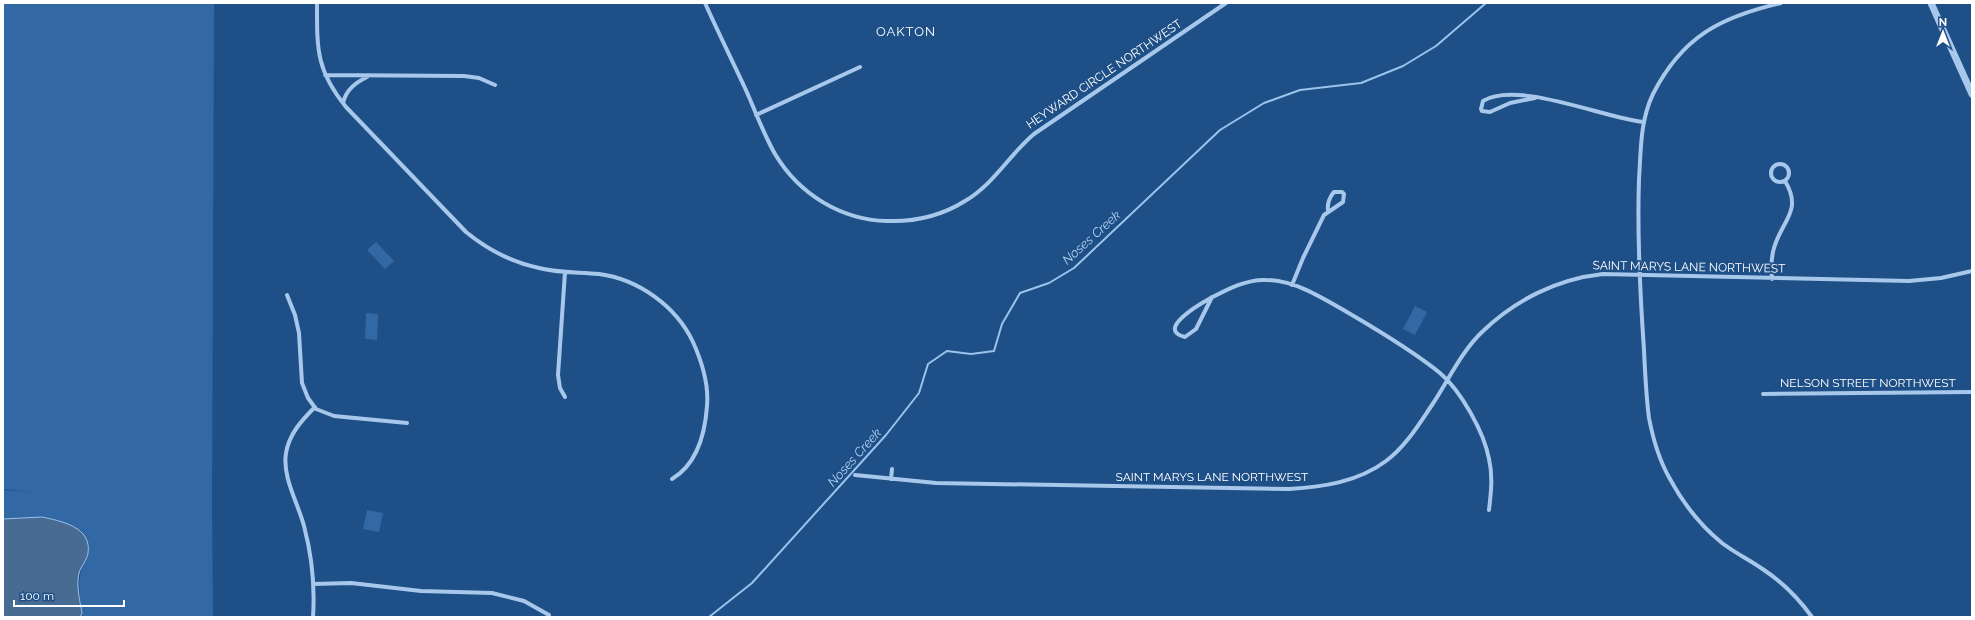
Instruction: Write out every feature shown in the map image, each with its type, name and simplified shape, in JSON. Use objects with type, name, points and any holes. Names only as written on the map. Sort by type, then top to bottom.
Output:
[{"type":"street","points":[[317,3],[317,48],[325,75],[332,88],[343,103],[475,239],[496,253],[516,262],[538,268],[565,272],[600,274],[620,279],[640,287],[670,310],[691,337],[705,377],[707,390],[706,419],[693,461],[686,469],[672,479]]},
{"type":"street","name":"HEYWARD CIRCLE NORTHWEST","points":[[705,3],[756,115],[775,153],[788,173],[803,188],[826,205],[847,214],[868,220],[905,221],[922,219],[953,208],[980,191],[993,179],[1025,141],[1034,134],[1226,3]]},
{"type":"street","points":[[1781,3],[1748,11],[1729,18],[1711,28],[1687,46],[1661,81],[1649,105],[1643,122],[1641,136],[1638,209],[1639,276],[1650,419],[1657,449],[1669,478],[1687,506],[1708,530],[1734,551],[1778,580],[1799,601],[1812,617]]},
{"type":"street","points":[[1931,3],[1972,94]]},
{"type":"street","points":[[756,115],[860,67]]},
{"type":"street","points":[[325,75],[464,76],[479,78],[495,85]]},
{"type":"street","points":[[343,103],[348,91],[355,84],[369,76]]},
{"type":"street","points":[[1535,98],[1510,103],[1490,112],[1482,111],[1480,106],[1483,101],[1491,96],[1510,93],[1592,109],[1628,120],[1643,122]]},
{"type":"street","points":[[1778,164],[1786,166],[1789,169],[1788,178],[1785,181],[1776,182],[1771,175],[1771,170],[1778,164]]},
{"type":"street","points":[[1772,279],[1774,247],[1792,204],[1793,196],[1785,181]]},
{"type":"street","points":[[1292,285],[1303,258],[1324,215],[1328,210],[1343,202],[1344,194],[1342,192],[1334,192],[1332,194],[1328,210]]},
{"type":"street","name":"SAINT MARYS LANE NORTHWEST","points":[[855,475],[928,483],[965,484],[1289,489],[1324,486],[1361,475],[1390,457],[1414,430],[1448,381],[1465,352],[1481,332],[1505,313],[1536,293],[1560,282],[1587,276],[1917,280],[1941,278],[1972,271]]},
{"type":"street","points":[[565,272],[558,375],[560,388],[565,397]]},
{"type":"street","points":[[1212,297],[1196,329],[1185,337],[1179,336],[1176,332],[1176,326],[1179,321],[1193,308],[1212,297],[1231,288],[1254,281],[1273,280],[1292,285],[1324,299],[1356,317],[1411,353],[1448,381],[1470,415],[1486,446],[1492,475],[1489,510]]},
{"type":"street","points":[[287,295],[296,315],[299,333],[302,383],[308,398],[315,407],[320,411],[334,416],[407,423]]},
{"type":"street","name":"NELSON STREET NORTHWEST","points":[[1763,394],[1972,392]]},
{"type":"street","points":[[313,617],[313,584],[308,541],[287,475],[286,457],[288,446],[296,429],[315,407]]},
{"type":"street","points":[[891,479],[892,469]]},
{"type":"street","points":[[313,584],[351,583],[421,591],[492,593],[524,601],[549,615]]},
{"type":"shaded area","points":[[3,3],[214,3],[213,617],[80,617],[82,613],[79,583],[84,562],[88,554],[60,521],[42,517],[3,519],[3,490],[33,492],[3,489]]},
{"type":"shaded area","points":[[376,242],[394,261],[385,269],[367,250]]},
{"type":"shaded area","points":[[1415,306],[1427,312],[1415,335],[1403,329]]},
{"type":"shaded area","points":[[366,313],[378,314],[377,340],[365,339]]},
{"type":"shaded area","points":[[367,510],[383,513],[379,532],[363,529]]},
{"type":"shaded area","points":[[42,517],[66,523],[74,527],[85,537],[88,544],[88,553],[79,573],[78,583],[82,613],[80,617],[3,617],[3,519]]},
{"type":"waterway","name":"Noses Creek","points":[[709,617],[752,583],[886,435],[919,393],[928,364],[947,351],[971,354],[994,351],[1002,324],[1020,293],[1049,283],[1074,268],[1220,130],[1264,103],[1300,90],[1361,83],[1403,66],[1436,46],[1486,3]]},
{"type":"district","name":"OAKTON","points":[[906,31]]}]
